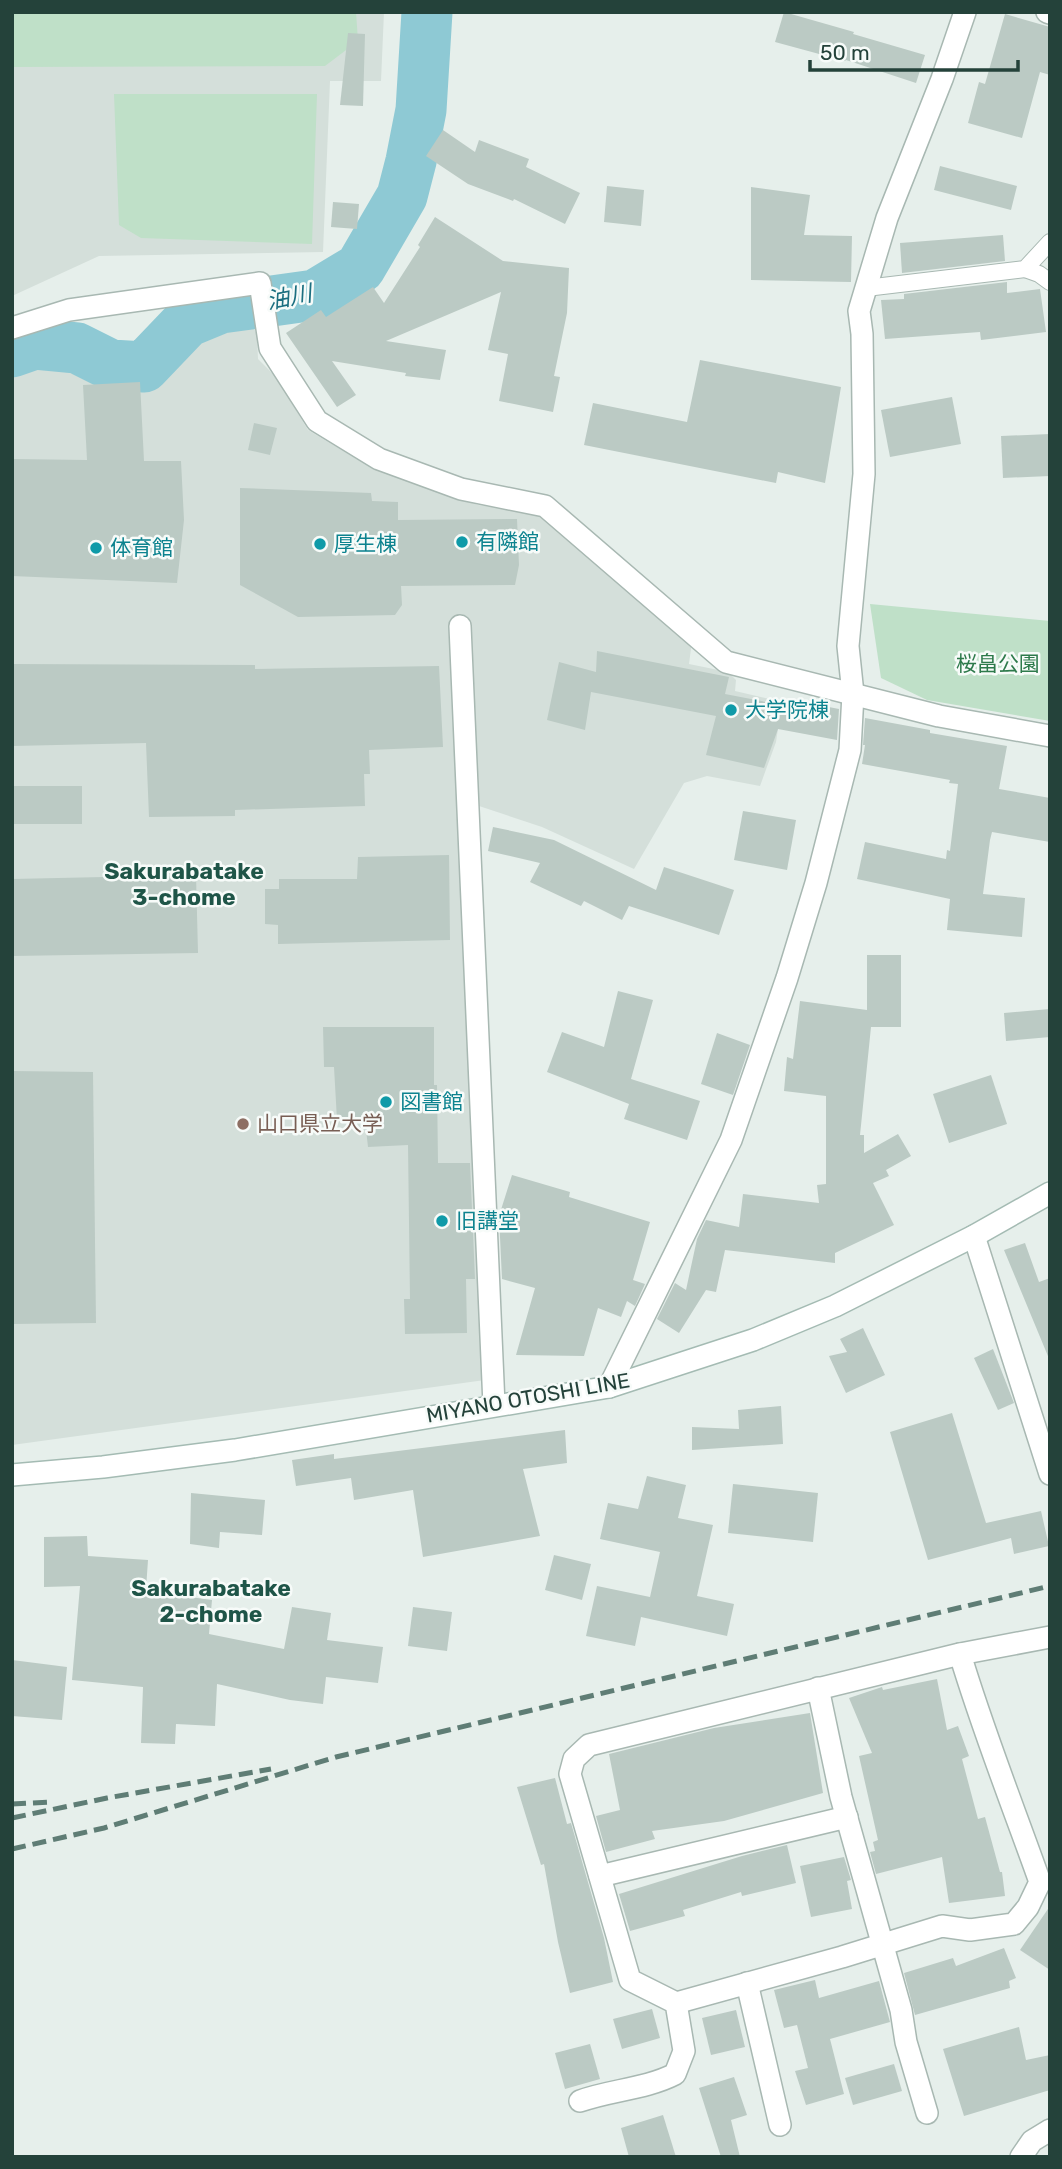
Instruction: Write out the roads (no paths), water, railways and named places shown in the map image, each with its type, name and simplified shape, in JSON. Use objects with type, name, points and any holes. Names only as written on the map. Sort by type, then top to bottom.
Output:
[{"type":"street","points":[[609,1387],[731,1140],[787,978],[816,883],[850,750],[853,694],[848,646],[864,474],[862,334],[859,311],[887,218],[942,79],[965,12]]},
{"type":"street","points":[[12,328],[69,310],[260,283],[270,348],[317,421],[379,459],[461,489],[545,506],[726,662],[939,716],[1050,736]]},
{"type":"street","points":[[460,626],[494,1405]]},
{"type":"street","name":"MIYANO OTOSHI LINE","points":[[12,1475],[103,1467],[235,1450],[609,1387],[753,1340],[835,1306],[974,1236],[1050,1193]]},
{"type":"street","points":[[974,1236],[1050,1474]]},
{"type":"street","points":[[960,1654],[976,1711],[1005,1782],[1040,1882],[1028,1907],[1014,1924],[970,1930],[942,1926],[676,2003],[631,1980],[570,1774],[574,1759],[589,1745],[960,1654],[1050,1637]]},
{"type":"street","points":[[818,1688],[832,1761],[927,2113]]},
{"type":"street","points":[[600,1876],[847,1817]]},
{"type":"street","points":[[747,1983],[780,2124]]},
{"type":"street","points":[[580,2101],[603,2092],[662,2081],[675,2074],[684,2051],[676,2003]]},
{"type":"street","points":[[1021,2157],[1032,2141],[1050,2130]]},
{"type":"lane","points":[[1025,268],[1050,242]]},
{"type":"lane","points":[[866,288],[1025,268],[1050,282]]},
{"type":"waterway","name":"油川","points":[[12,352],[35,344],[77,348],[111,365],[144,367],[187,322],[221,308],[315,295],[360,268],[402,196],[421,110],[427,12]]},
{"type":"railway","points":[[12,1849],[104,1828],[336,1757],[1050,1586]]},
{"type":"railway","points":[[12,1818],[271,1769]]},
{"type":"railway","points":[[12,1804],[51,1802]]},
{"type":"place","name":"有隣館","points":[[462,542]]},
{"type":"place","name":"厚生棟","points":[[320,544]]},
{"type":"place","name":"体育館","points":[[96,548]]},
{"type":"place","name":"大学院棟","points":[[731,710]]},
{"type":"place","name":"図書館","points":[[386,1102]]},
{"type":"place","name":"山口県立大学","points":[[243,1124]]},
{"type":"place","name":"旧講堂","points":[[442,1221]]},
{"type":"district","name":"Sakurabatake 3-chome","points":[[184,884]]},
{"type":"district","name":"Sakurabatake 2-chome","points":[[211,1601]]},
{"type":"park label","name":"桜畠公園","points":[[998,664]]}]
